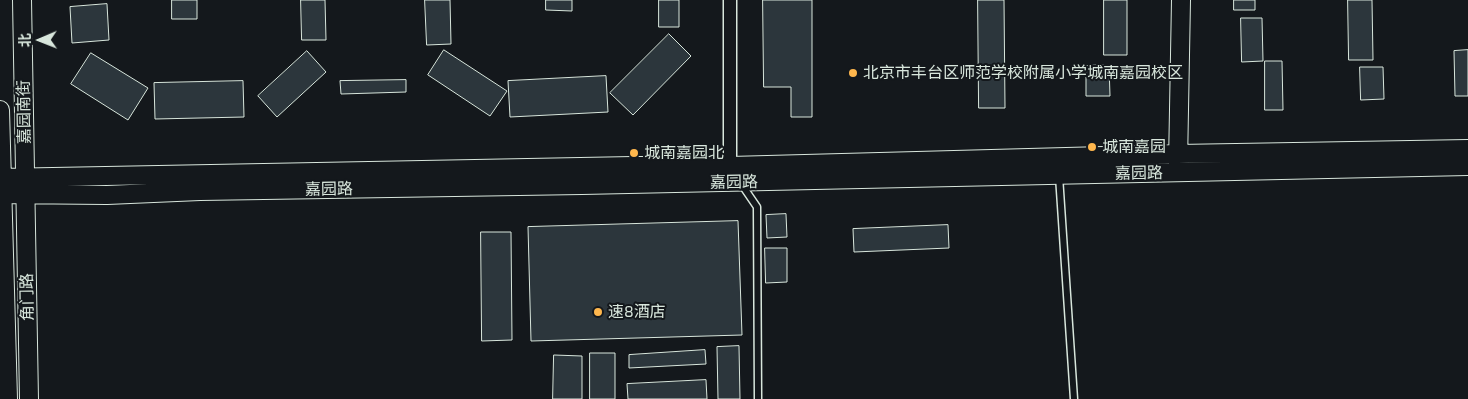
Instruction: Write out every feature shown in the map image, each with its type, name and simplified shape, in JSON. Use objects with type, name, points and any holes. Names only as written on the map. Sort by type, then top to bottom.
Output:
[{"type":"main road","name":"嘉园南街","points":[[22,0],[25,186]]},
{"type":"main road","points":[[1178,172],[1181,0]]},
{"type":"main road","name":"嘉园南街","points":[[0,110],[1,184]]},
{"type":"main road","name":"嘉园路","points":[[1,184],[25,186],[741,182],[1059,166],[1178,154],[1468,149]]},
{"type":"main road","name":"嘉园路","points":[[25,186],[622,166],[1059,166],[1178,172],[1468,166]]},
{"type":"main road","name":"角门路","points":[[1,184],[8,399]]},
{"type":"main road","name":"角门路","points":[[25,186],[29,399]]},
{"type":"street","points":[[730,0],[730,166]]},
{"type":"lane","points":[[730,166],[757,207],[758,399]]},
{"type":"lane","points":[[1059,166],[1074,399]]},
{"type":"building","points":[[172,0],[197,0],[197,19],[172,19]]},
{"type":"building","points":[[301,0],[325,0],[326,40],[302,40]]},
{"type":"building","points":[[425,0],[450,0],[451,44],[427,45]]},
{"type":"building","points":[[546,0],[572,0],[572,11],[546,10]]},
{"type":"building","points":[[659,0],[679,0],[679,27],[659,27]]},
{"type":"building","points":[[763,0],[812,0],[812,117],[791,117],[791,87],[764,87]]},
{"type":"building","points":[[978,0],[1004,0],[1005,108],[979,108]]},
{"type":"building","points":[[1104,0],[1127,0],[1127,55],[1104,55]]},
{"type":"building","points":[[1234,0],[1255,0],[1255,10],[1234,10]]},
{"type":"building","points":[[1348,0],[1372,0],[1373,60],[1349,60]]},
{"type":"building","points":[[107,4],[109,40],[72,43],[70,7]]},
{"type":"building","points":[[1241,18],[1262,18],[1263,61],[1242,62]]},
{"type":"building","points":[[669,34],[691,56],[633,115],[610,93]]},
{"type":"building","points":[[444,50],[507,91],[490,116],[428,75]]},
{"type":"building","points":[[1468,50],[1468,96],[1455,96],[1454,51]]},
{"type":"building","points":[[307,51],[326,72],[277,117],[258,96]]},
{"type":"building","points":[[91,53],[148,88],[128,120],[71,84]]},
{"type":"building","points":[[1265,61],[1282,61],[1283,110],[1265,110]]},
{"type":"building","points":[[1109,65],[1110,96],[1086,96],[1086,66]]},
{"type":"building","points":[[1360,67],[1383,67],[1384,99],[1361,100]]},
{"type":"building","points":[[606,76],[608,112],[510,117],[508,81]]},
{"type":"building","points":[[406,80],[406,92],[341,94],[340,81]]},
{"type":"building","points":[[243,81],[244,117],[155,119],[154,83]]},
{"type":"building","points":[[786,214],[787,237],[767,238],[766,215]]},
{"type":"building","points":[[738,221],[742,335],[531,341],[528,227]]},
{"type":"building","points":[[948,225],[949,248],[854,252],[853,229]]},
{"type":"building","points":[[481,232],[511,232],[512,340],[482,341]]},
{"type":"building","points":[[765,248],[787,248],[787,282],[766,283]]},
{"type":"building","points":[[739,346],[740,399],[718,399],[717,347]]},
{"type":"building","points":[[705,350],[706,364],[629,368],[629,355]]},
{"type":"building","points":[[590,353],[615,353],[615,399],[590,399]]},
{"type":"building","points":[[554,355],[582,356],[582,399],[553,399]]},
{"type":"building","points":[[706,380],[707,399],[628,399],[627,384]]},
{"type":"place","name":"北京市丰台区师范学校附属小学城南嘉园校区","points":[[853,73]]},
{"type":"place","name":"城南嘉园","points":[[1092,147]]},
{"type":"place","name":"城南嘉园北","points":[[634,153]]},
{"type":"place","name":"速8酒店","points":[[598,312]]}]
